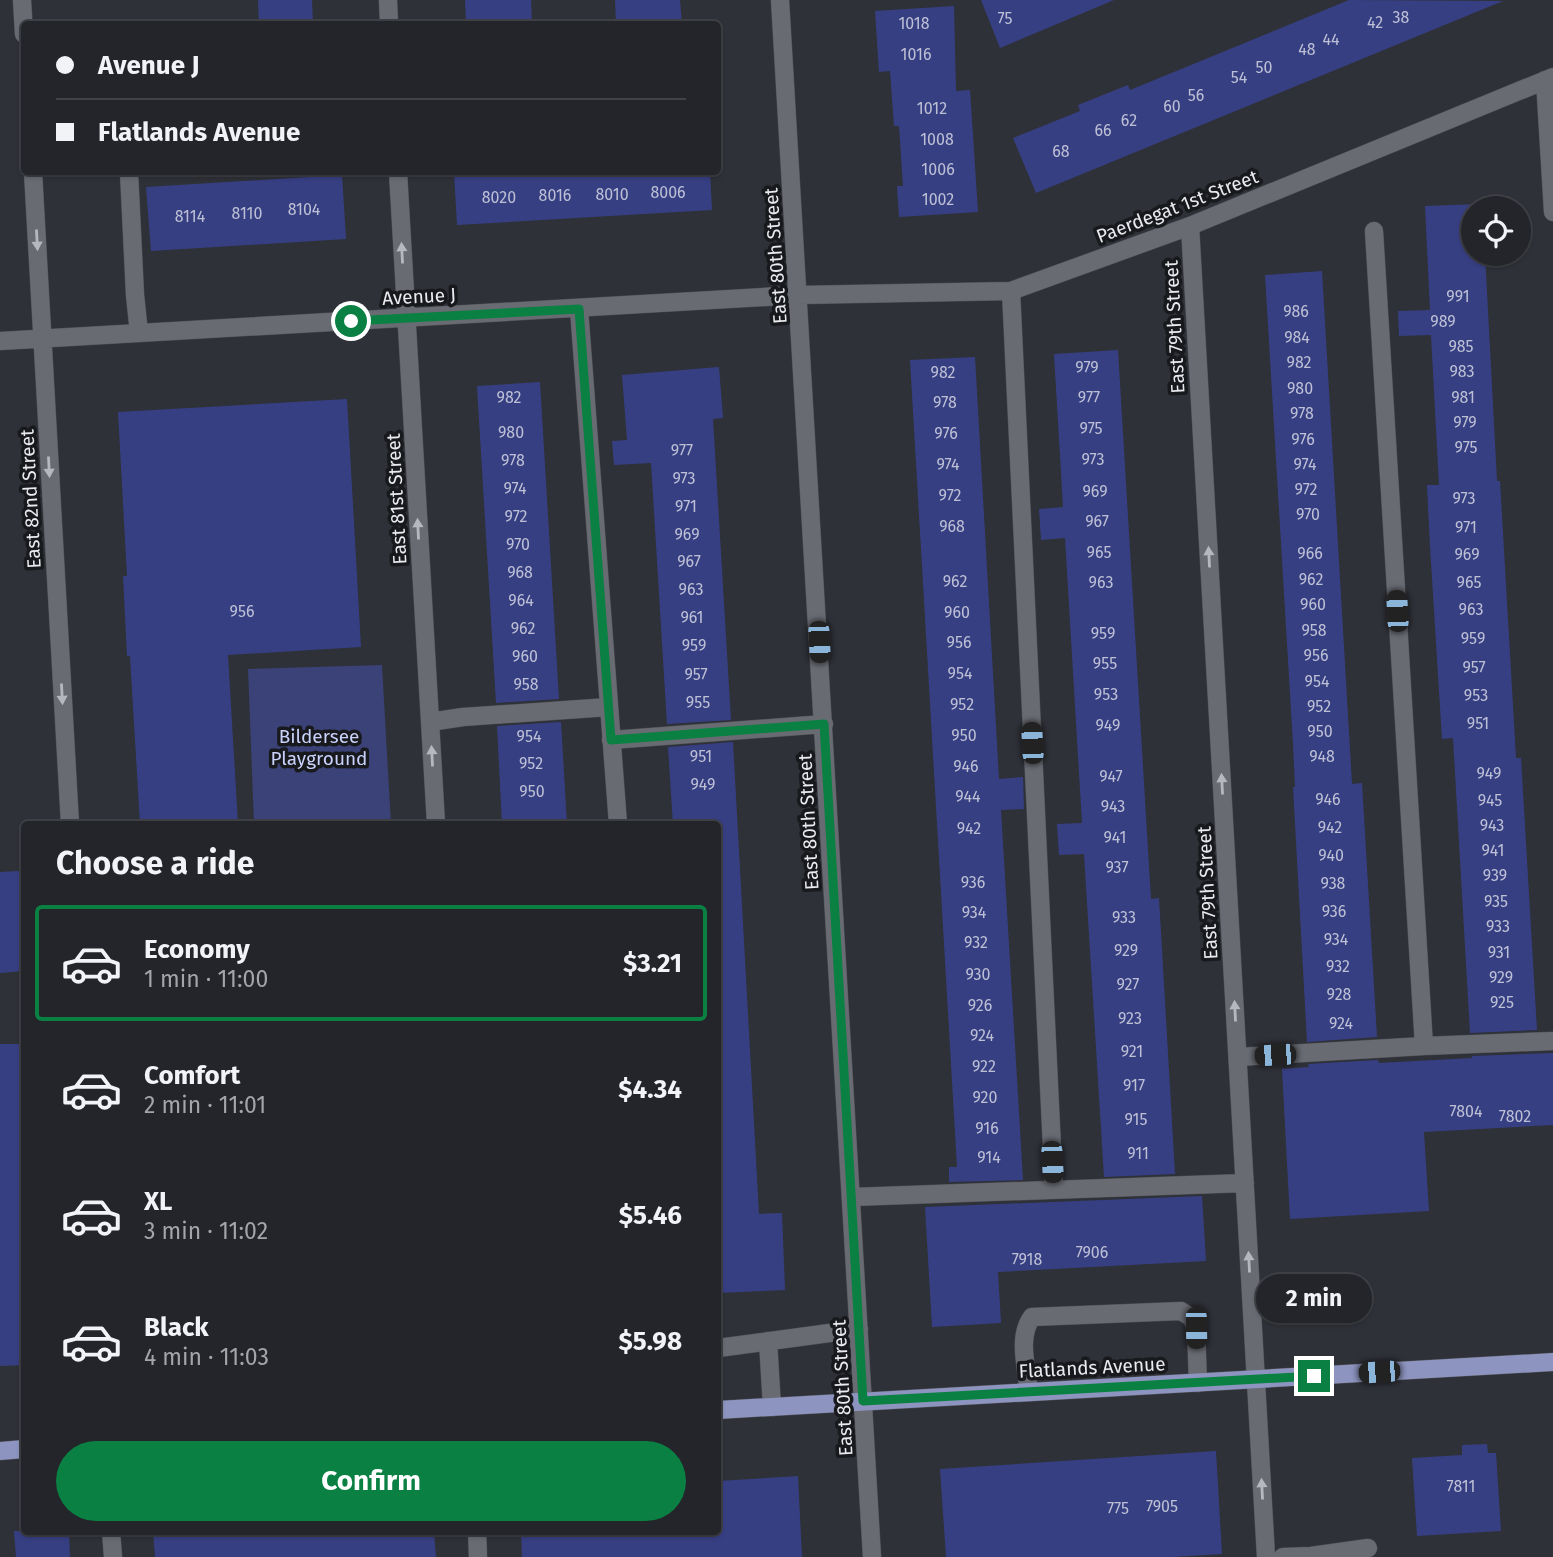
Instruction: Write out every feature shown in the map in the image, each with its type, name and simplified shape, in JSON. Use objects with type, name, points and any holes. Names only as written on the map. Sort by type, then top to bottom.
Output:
[{"type":"main road","name":"Flatlands Avenue","points":[[721,1410],[1553,1362]]},
{"type":"main road","points":[[0,1451],[21,1449]]},
{"type":"street","points":[[23,0],[24,21]]},
{"type":"street","points":[[388,0],[389,21]]},
{"type":"street","name":"East 80th Street","points":[[780,0],[872,1557]]},
{"type":"street","points":[[1549,78],[1553,212]]},
{"type":"street","name":"Paerdegat 1st Street","points":[[799,295],[1011,291],[1190,226],[1549,78]]},
{"type":"street","name":"East 82nd Street","points":[[33,175],[70,821]]},
{"type":"street","points":[[129,175],[139,333]]},
{"type":"street","name":"East 81st Street","points":[[398,175],[436,821]]},
{"type":"street","name":"East 79th Street","points":[[1190,226],[1266,1557]]},
{"type":"street","points":[[1374,231],[1424,1046]]},
{"type":"street","points":[[1011,291],[1054,1190]]},
{"type":"street","name":"Avenue J","points":[[0,341],[799,295]]},
{"type":"street","points":[[579,309],[618,821]]},
{"type":"street","points":[[430,722],[463,717],[609,707]]},
{"type":"street","points":[[611,740],[824,724]]},
{"type":"street","points":[[1237,1057],[1553,1041]]},
{"type":"street","points":[[852,1197],[1245,1183]]},
{"type":"street","points":[[1029,1392],[1024,1339],[1025,1326],[1032,1317],[1181,1311],[1192,1318],[1196,1328],[1198,1382]]},
{"type":"street","points":[[721,1348],[859,1329]]},
{"type":"street","points":[[768,1341],[772,1407]]},
{"type":"street","points":[[111,1535],[113,1557]]},
{"type":"street","points":[[477,1535],[478,1557]]},
{"type":"street","points":[[1283,1557],[1368,1548]]},
{"type":"green space","name":"Bildersee Playground","points":[[382,665],[391,821],[254,821],[248,669]]},
{"type":"building","points":[[258,0],[312,0],[313,21],[259,21]]},
{"type":"building","points":[[465,0],[531,0],[532,21],[466,21]]},
{"type":"building","points":[[615,0],[680,0],[682,21],[616,21]]},
{"type":"building","points":[[981,0],[1114,0],[1000,48]]},
{"type":"building","points":[[1349,0],[1503,1],[1036,193],[1013,138],[1080,111],[1078,105],[1128,85],[1130,90]]},
{"type":"building","points":[[954,6],[956,91],[970,90],[978,212],[899,217],[897,186],[903,186],[899,126],[894,126],[890,71],[879,72],[875,11]]},
{"type":"building","points":[[342,175],[346,239],[151,251],[146,187]]},
{"type":"building","points":[[454,175],[710,175],[712,210],[457,225]]},
{"type":"building","points":[[1461,205],[1461,266],[1486,266],[1497,481],[1500,481],[1516,758],[1521,758],[1537,1030],[1470,1033],[1453,738],[1442,739],[1430,546],[1427,485],[1439,485],[1431,335],[1399,336],[1398,311],[1430,310],[1425,206]]},
{"type":"building","points":[[1322,271],[1352,784],[1362,783],[1377,1037],[1307,1042],[1293,744],[1265,275]]},
{"type":"building","points":[[1118,350],[1151,899],[1159,898],[1175,1174],[1104,1177],[1084,854],[1059,855],[1057,824],[1082,823],[1065,538],[1041,540],[1039,509],[1063,507],[1054,354]]},
{"type":"building","points":[[975,357],[999,779],[1023,777],[1024,809],[1001,810],[1023,1180],[949,1182],[949,1167],[957,1167],[910,360]]},
{"type":"building","points":[[719,367],[723,418],[713,419],[731,720],[667,724],[651,463],[614,465],[612,441],[627,440],[622,375]]},
{"type":"building","points":[[540,382],[559,699],[496,703],[477,386]]},
{"type":"building","points":[[347,399],[361,647],[228,655],[238,821],[140,821],[130,656],[127,656],[123,576],[127,576],[118,412]]},
{"type":"building","points":[[561,722],[567,821],[502,821],[497,726]]},
{"type":"building","points":[[733,742],[759,1214],[782,1213],[785,1290],[721,1293],[721,821],[673,821],[668,747]]},
{"type":"building","points":[[19,871],[21,971],[0,973],[0,872]]},
{"type":"building","points":[[0,1044],[19,1044],[21,1365],[0,1366]]},
{"type":"building","points":[[1553,1053],[1553,1125],[1424,1132],[1429,1211],[1290,1219],[1282,1069],[1309,1067],[1308,1064],[1378,1060],[1379,1063]]},
{"type":"building","points":[[1202,1196],[1206,1261],[998,1272],[1001,1323],[932,1327],[925,1207]]},
{"type":"building","points":[[1487,1444],[1488,1453],[1496,1453],[1501,1531],[1417,1536],[1412,1458],[1462,1455],[1462,1445]]},
{"type":"building","points":[[1216,1451],[1222,1554],[1172,1557],[946,1557],[940,1469]]},
{"type":"building","points":[[798,1476],[802,1557],[522,1557],[521,1535],[721,1535],[721,1481]]},
{"type":"building","points":[[14,1531],[21,1531],[21,1535],[69,1535],[70,1557],[16,1557]]},
{"type":"building","points":[[153,1535],[434,1535],[436,1557],[155,1557]]},
{"type":"route","points":[[351,321],[579,309],[611,740],[824,724],[863,1401],[1314,1376]]}]
